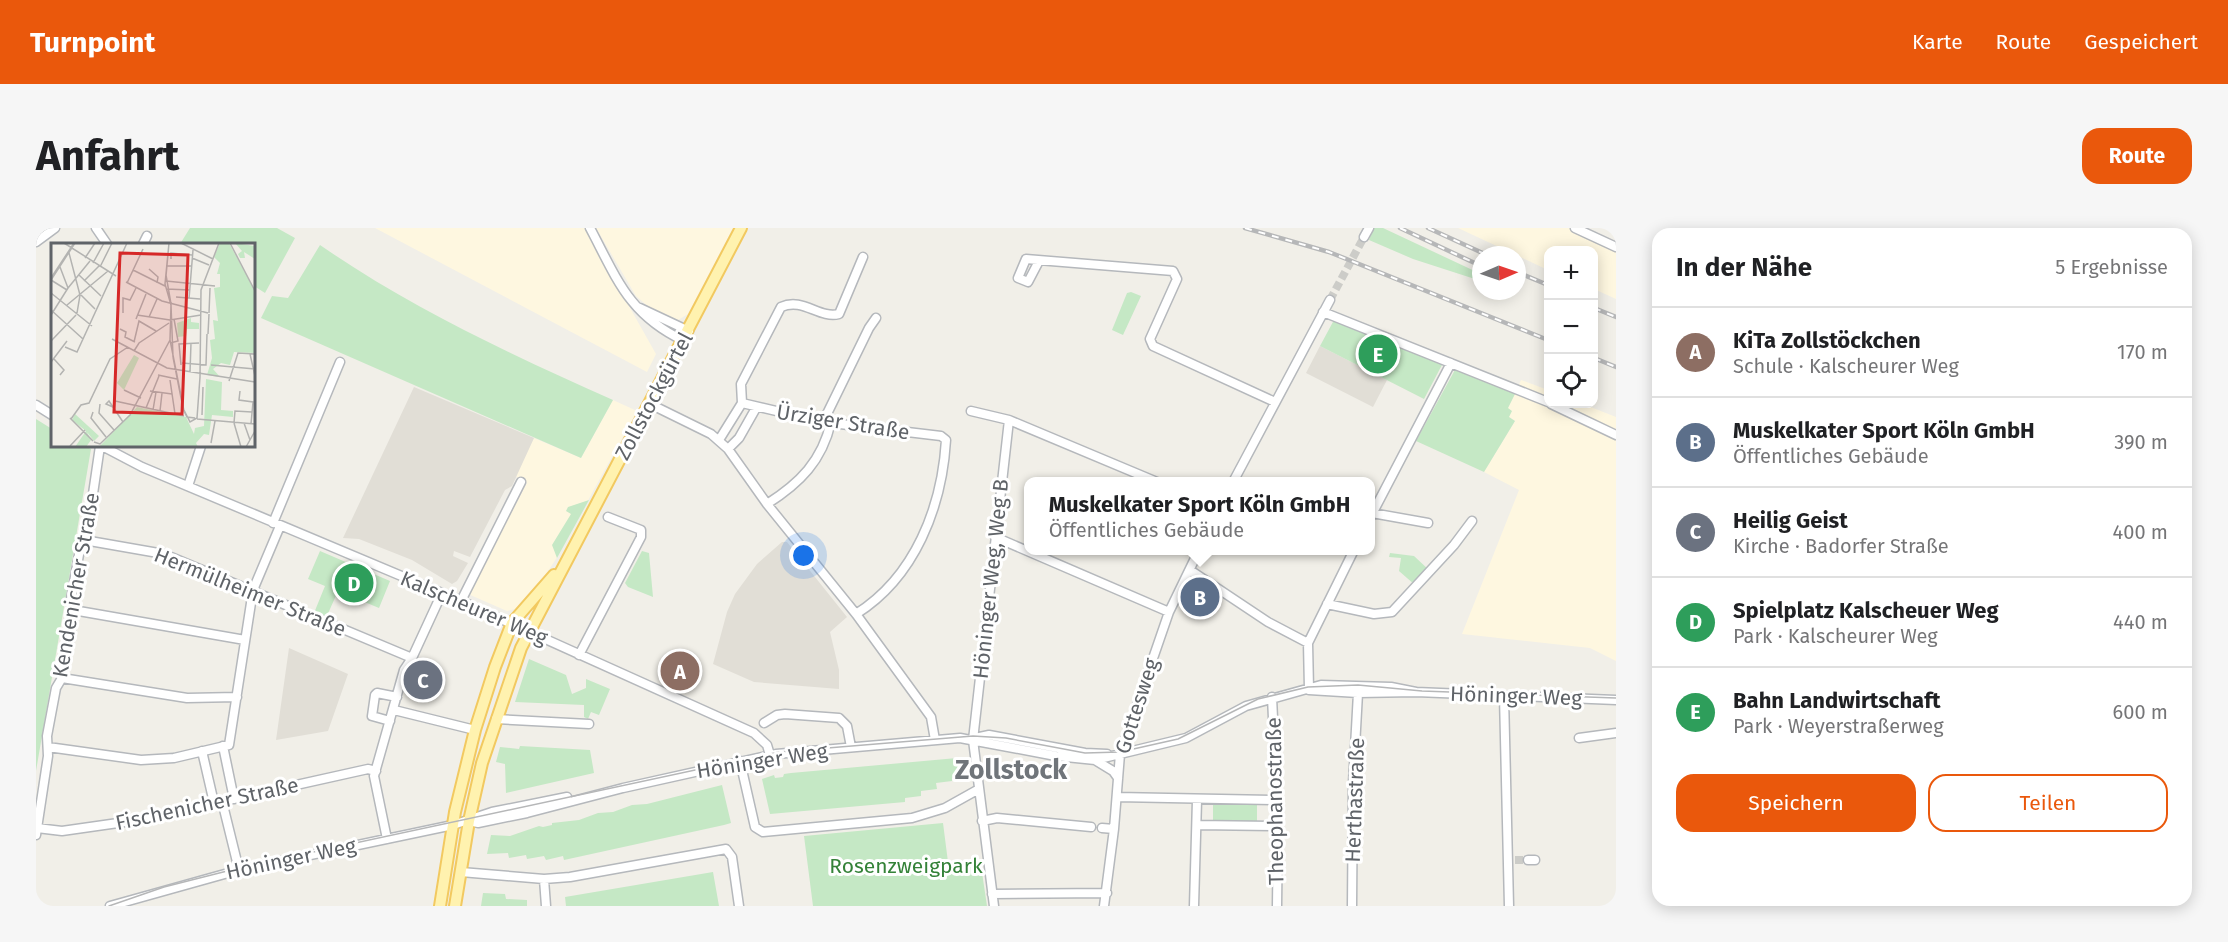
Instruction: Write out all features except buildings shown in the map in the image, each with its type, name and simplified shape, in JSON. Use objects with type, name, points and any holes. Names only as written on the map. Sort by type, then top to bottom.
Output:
[{"type":"main road","name":"Zollstockgürtel","points":[[455,906],[469,821],[495,718],[521,648],[741,228]]},
{"type":"main road","name":"Zollstockgürtel","points":[[440,906],[453,825],[475,730],[512,623],[564,564]]},
{"type":"street","points":[[36,242],[56,228]]},
{"type":"street","points":[[96,228],[106,243]]},
{"type":"street","points":[[590,228],[622,289],[635,305],[686,336]]},
{"type":"street","points":[[1364,237],[1369,228]]},
{"type":"street","points":[[1575,228],[1616,247]]},
{"type":"street","points":[[719,440],[742,403],[741,384],[781,307],[790,302],[833,315],[839,314],[863,257]]},
{"type":"street","points":[[1039,261],[1173,271],[1177,279],[1150,339],[1153,346],[1275,402]]},
{"type":"street","points":[[1236,477],[1330,300]]},
{"type":"street","points":[[1323,312],[1544,401]]},
{"type":"street","points":[[767,504],[792,488],[817,460],[823,449],[827,422],[869,328],[876,318]]},
{"type":"street","points":[[48,747],[132,760],[174,758],[223,747],[231,743],[253,590],[340,362]]},
{"type":"street","points":[[1375,509],[1451,363]]},
{"type":"street","name":"Ürziger Straße","points":[[742,403],[756,408],[827,422],[944,437],[946,440],[944,477],[919,544],[885,591],[856,614]]},
{"type":"street","points":[[650,404],[719,440],[728,449],[767,504],[856,614],[931,717],[935,740]]},
{"type":"street","points":[[36,405],[51,415]]},
{"type":"street","points":[[728,449],[739,438],[756,408]]},
{"type":"street","points":[[1560,408],[1616,435]]},
{"type":"street","points":[[971,411],[1009,420],[1145,477]]},
{"type":"street","name":"Höninger Weg, Weg B","points":[[994,906],[973,739],[1009,420]]},
{"type":"street","name":"Kendenicher Straße","points":[[36,831],[56,688],[62,678],[73,610],[71,599],[80,549],[88,528],[101,447]]},
{"type":"street","name":"Kalscheurer Weg","points":[[103,447],[121,458],[512,623],[754,733],[767,745],[770,755]]},
{"type":"street","points":[[188,486],[201,447]]},
{"type":"street","points":[[461,601],[521,482]]},
{"type":"street","points":[[1375,515],[1428,523]]},
{"type":"street","points":[[579,655],[641,537],[641,530],[608,518]]},
{"type":"street","points":[[1327,604],[1374,614],[1392,612],[1454,545],[1472,521]]},
{"type":"street","points":[[995,537],[1024,550]]},
{"type":"street","name":"Hermülheimer Straße","points":[[84,540],[164,554],[412,658]]},
{"type":"street","points":[[1037,555],[1169,612]]},
{"type":"street","name":"Gottesweg","points":[[1104,906],[1114,829],[1120,754],[1169,612],[1197,555]]},
{"type":"street","points":[[1309,689],[1308,643],[1352,555]]},
{"type":"street","points":[[1190,570],[1268,622],[1308,643]]},
{"type":"street","points":[[387,839],[374,781],[376,771],[404,670],[412,658],[442,593]]},
{"type":"street","points":[[73,610],[245,640]]},
{"type":"street","points":[[62,678],[176,696],[237,697]]},
{"type":"street","name":"Höninger Weg","points":[[973,739],[1046,754],[1095,760],[1186,738],[1246,706],[1272,696],[1321,685],[1391,687],[1416,692]]},
{"type":"street","name":"Höninger Weg","points":[[1309,689],[1358,693],[1416,692],[1616,700]]},
{"type":"street","points":[[390,721],[372,716],[375,695],[377,693],[397,697]]},
{"type":"street","name":"Herthastraße","points":[[1352,906],[1353,783],[1358,693]]},
{"type":"street","name":"Theophanostraße","points":[[1272,696],[1278,826],[1277,906]]},
{"type":"street","points":[[1504,696],[1511,860],[1509,906]]},
{"type":"street","points":[[394,710],[475,730]]},
{"type":"street","name":"Höninger Weg","points":[[764,723],[777,715],[785,714],[839,718],[847,726],[851,747]]},
{"type":"street","points":[[495,718],[589,724]]},
{"type":"street","points":[[1579,738],[1616,733]]},
{"type":"street","name":"Höninger Weg","points":[[113,906],[239,870],[469,821],[485,822],[770,755],[935,740],[973,739],[989,735],[1085,753],[1120,754]]},
{"type":"street","points":[[223,747],[234,799]]},
{"type":"street","points":[[202,751],[239,870]]},
{"type":"street","points":[[1095,760],[1113,771],[1118,778]]},
{"type":"street","points":[[740,761],[755,826],[760,832],[912,818],[945,808],[979,789]]},
{"type":"street","name":"Fischenicher Straße","points":[[36,831],[62,831],[139,820],[368,769],[376,771]]},
{"type":"street","points":[[1117,797],[1277,800]]},
{"type":"street","points":[[1194,906],[1197,800]]},
{"type":"street","points":[[982,821],[997,819],[1091,826]]},
{"type":"street","points":[[1197,825],[1278,826]]},
{"type":"street","points":[[1102,828],[1114,829]]},
{"type":"street","points":[[461,872],[544,879],[570,877],[726,849],[732,857],[739,906]]},
{"type":"street","points":[[544,879],[546,906]]},
{"type":"street","points":[[992,894],[1107,894]]},
{"type":"shaded area","points":[[375,228],[585,228],[656,354],[647,372]]},
{"type":"shaded area","points":[[596,228],[733,228],[688,314],[678,320],[650,308],[636,296]]},
{"type":"shaded area","points":[[1458,228],[1571,228],[1616,249],[1616,299],[1598,291],[1598,246],[1544,246],[1544,268],[1526,260],[1526,246],[1497,246]]},
{"type":"shaded area","points":[[1320,346],[1387,380],[1373,407],[1306,373]]},
{"type":"shaded area","points":[[1521,380],[1544,389],[1544,408],[1593,408],[1616,417],[1616,661],[1590,648],[1462,634],[1519,490],[1484,472],[1515,421],[1509,417],[1508,408]]},
{"type":"shaded area","points":[[414,387],[534,438],[512,486],[505,490],[470,557],[454,551],[453,556],[468,563],[457,581],[452,584],[412,560],[359,539],[343,538]]},
{"type":"shaded area","points":[[613,400],[637,411],[546,574],[515,609],[507,611],[468,594],[527,483],[515,476],[534,438],[581,458]]},
{"type":"shaded area","points":[[782,542],[787,542],[847,617],[830,632],[839,670],[839,689],[754,682],[713,664],[727,612],[735,594],[757,564]]},
{"type":"shaded area","points":[[289,648],[348,674],[328,731],[276,740]]},
{"type":"green space","points":[[190,228],[277,228],[295,238],[265,293],[255,287],[255,243],[181,243]]},
{"type":"green space","points":[[1373,228],[1383,228],[1472,270],[1472,278],[1413,259],[1369,240]]},
{"type":"green space","points":[[320,245],[426,310],[537,366],[613,400],[581,458],[261,318],[272,296],[288,298]]},
{"type":"green space","points":[[1131,292],[1141,296],[1123,335],[1112,330],[1127,293]]},
{"type":"green space","points":[[1334,320],[1443,363],[1424,399],[1320,346]]},
{"type":"green space","points":[[1456,368],[1516,392],[1508,408],[1512,411],[1509,417],[1515,421],[1484,472],[1416,441]]},
{"type":"green space","points":[[36,419],[51,428],[51,447],[91,449],[36,771]]},
{"type":"green space","points":[[589,500],[557,558],[552,545],[571,514],[566,511],[568,507]]},
{"type":"green space","points":[[320,551],[390,581],[379,608],[338,591],[326,618],[314,613],[325,586],[308,579]]},
{"type":"green space","points":[[642,551],[649,553],[653,597],[628,587],[625,583]]},
{"type":"green space","points":[[1390,553],[1414,556],[1429,570],[1415,585],[1399,571],[1401,558],[1389,557]]},
{"type":"green space","points":[[529,659],[566,675],[572,694],[586,688],[586,679],[610,689],[599,715],[591,712],[588,719],[584,717],[584,705],[515,702]]},
{"type":"green space","points":[[520,746],[590,750],[594,773],[506,793],[505,764],[496,762],[500,747],[519,749]]},
{"type":"green space","points":[[957,758],[959,777],[952,778],[952,781],[936,783],[937,789],[921,791],[921,796],[905,798],[905,802],[770,814],[762,779],[774,775],[775,778],[783,777],[784,774],[791,773]]},
{"type":"green space","points":[[722,785],[731,823],[564,860],[563,856],[546,860],[544,856],[527,859],[526,855],[509,858],[508,853],[487,854],[491,835],[510,836],[539,826],[579,820],[598,813],[613,812],[632,805],[647,804]]},
{"type":"green space","points":[[1213,803],[1257,804],[1257,822],[1213,821]]},
{"type":"green space","name":"Rosenzweigpark","points":[[943,823],[948,862],[980,859],[987,906],[813,906],[804,836]]},
{"type":"green space","points":[[713,872],[719,906],[566,906],[565,897]]},
{"type":"green space","points":[[483,893],[505,894],[506,899],[527,900],[527,906],[481,906]]},
{"type":"tunnel","points":[[1330,300],[1364,237]]},
{"type":"tunnel","points":[[1515,860],[1528,860]]},
{"type":"tram line","points":[[109,906],[164,887],[239,868],[779,752],[973,736],[1006,738],[1085,753],[1120,752],[1178,739],[1258,699],[1308,687],[1358,685],[1422,691],[1616,698]]},
{"type":"railway","points":[[1245,228],[1329,252],[1544,338]]},
{"type":"railway","points":[[1400,228],[1472,262]]},
{"type":"railway","points":[[1428,228],[1472,248]]},
{"type":"railway","points":[[1526,276],[1544,283]]},
{"type":"railway","points":[[1598,310],[1616,317]]},
{"type":"railway","points":[[1598,360],[1616,367]]},
{"type":"place","name":"Bahn Landwirtschaft","points":[[1378,354]]},
{"type":"place","name":"Spielplatz Kalscheuer Weg","points":[[354,583]]},
{"type":"place","name":"Muskelkater Sport Köln GmbH","points":[[1200,597]]},
{"type":"place","name":"KiTa Zollstöckchen","points":[[680,671]]},
{"type":"place","name":"Heilig Geist","points":[[423,680]]},
{"type":"district","name":"Zollstock","points":[[1011,770]]}]
